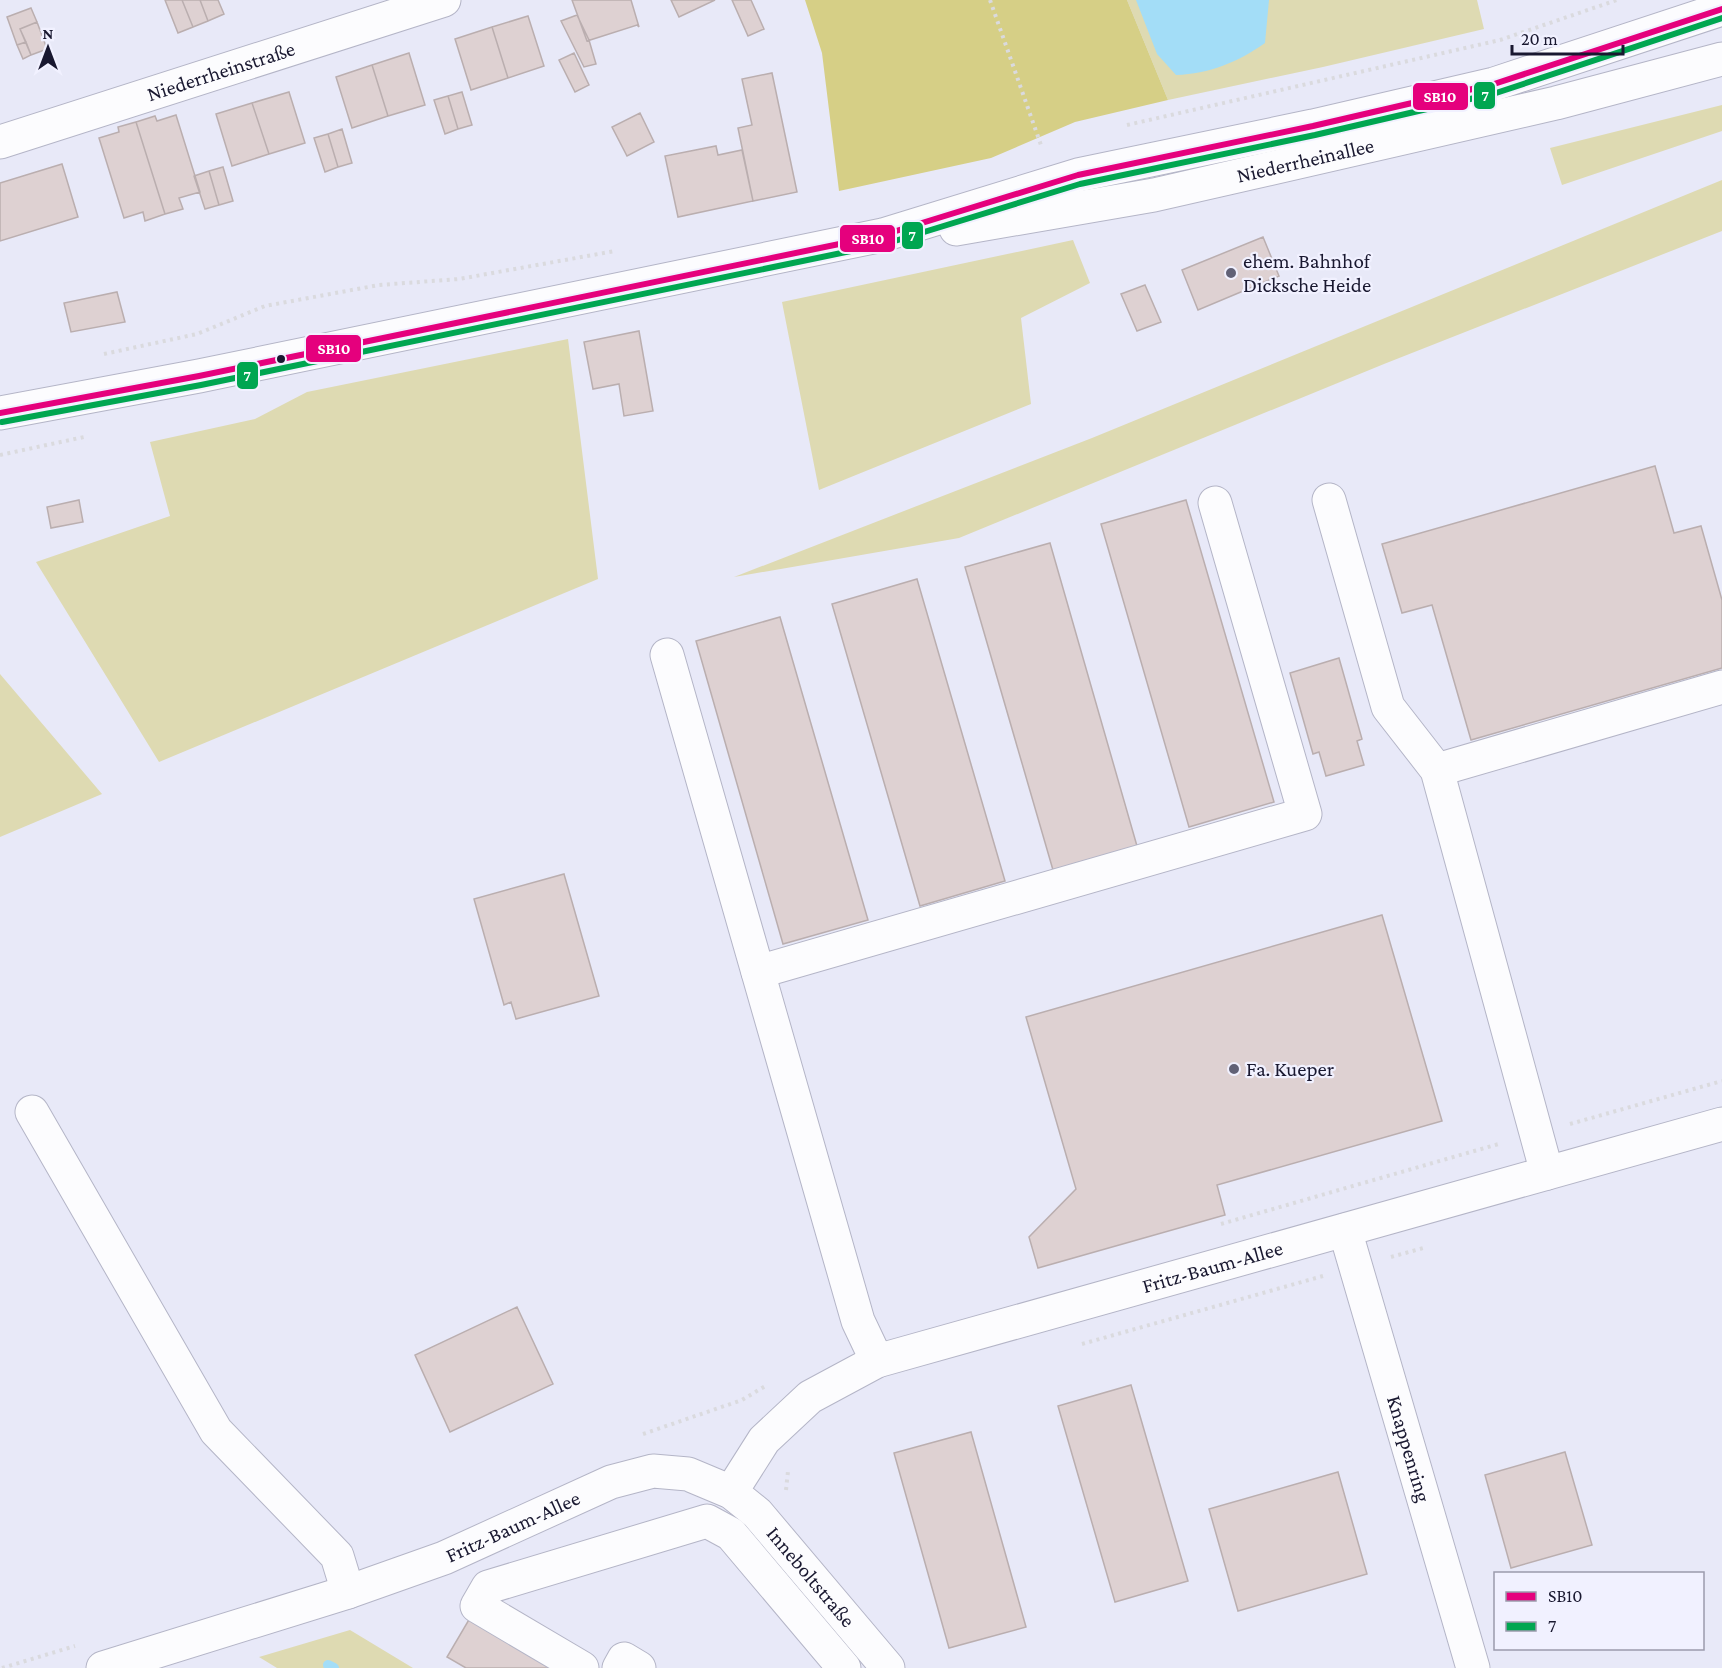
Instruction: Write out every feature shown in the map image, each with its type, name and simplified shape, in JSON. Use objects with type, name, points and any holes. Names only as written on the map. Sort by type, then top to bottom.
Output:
[{"type":"street","name":"Niederrheinstraße","points":[[0,142],[444,0]]},
{"type":"street","name":"Niederrheinallee","points":[[0,413],[199,376],[883,236],[1078,175],[1313,126],[1494,84],[1722,9]]},
{"type":"street","name":"Niederrheinallee","points":[[883,236],[980,227],[1154,195],[1556,103],[1722,59]]},
{"type":"street","points":[[1329,500],[1388,707],[1437,770],[1547,1173]]},
{"type":"street","points":[[762,983],[1305,814],[1215,503]]},
{"type":"street","points":[[667,655],[858,1321],[877,1361]]},
{"type":"street","points":[[1437,770],[1722,687]]},
{"type":"street","points":[[32,1112],[216,1431],[336,1556],[348,1592]]},
{"type":"street","name":"Fritz-Baum-Allee","points":[[102,1668],[348,1592],[444,1558],[611,1482],[653,1471],[688,1474],[731,1492],[764,1440],[810,1397],[877,1361],[1722,1124]]},
{"type":"street","name":"Knappenring","points":[[1346,1230],[1473,1668]]},
{"type":"street","name":"Inneboltstraße","points":[[731,1492],[757,1513],[888,1668]]},
{"type":"street","points":[[582,1668],[477,1606],[488,1587],[707,1521],[731,1534],[844,1668]]},
{"type":"street","points":[[619,1668],[624,1659],[639,1668]]},
{"type":"path","points":[[990,0],[1042,149]]},
{"type":"path","points":[[1362,71],[1500,40],[1617,0]]},
{"type":"path","points":[[94,357],[197,334],[265,306],[379,285],[459,279],[625,249]]},
{"type":"path","points":[[1078,1345],[1437,1244]]},
{"type":"shaded area","points":[[805,0],[1127,0],[1168,100],[1075,122],[991,158],[839,191],[822,53]]},
{"type":"shaded area","points":[[1127,0],[1477,0],[1484,29],[1168,100]]},
{"type":"shaded area","points":[[1722,105],[1722,131],[1562,185],[1550,148]]},
{"type":"shaded area","points":[[1722,180],[1722,231],[1384,364],[959,538],[734,577],[1092,438]]},
{"type":"shaded area","points":[[1073,240],[1090,283],[1021,318],[1031,404],[819,490],[782,302]]},
{"type":"shaded area","points":[[568,339],[598,579],[159,762],[36,562],[170,516],[150,442],[255,419],[307,392]]},
{"type":"shaded area","points":[[0,674],[102,794],[0,837]]},
{"type":"shaded area","points":[[350,1630],[413,1668],[277,1668],[259,1657]]},
{"type":"water","points":[[1136,0],[1269,0],[1265,43],[1223,66],[1176,75],[1157,54]]},
{"type":"building","points":[[165,0],[182,0],[193,27],[178,33]]},
{"type":"building","points":[[182,0],[200,0],[208,21],[193,27]]},
{"type":"building","points":[[200,0],[218,0],[224,14],[208,21]]},
{"type":"building","points":[[572,0],[631,0],[639,27],[637,25],[587,41]]},
{"type":"building","points":[[671,0],[715,0],[679,17]]},
{"type":"building","points":[[732,0],[751,0],[764,29],[748,36]]},
{"type":"building","points":[[31,8],[37,22],[20,29],[26,42],[17,45],[7,17]]},
{"type":"building","points":[[577,15],[589,40],[596,64],[584,67],[561,21]]},
{"type":"building","points":[[528,16],[544,66],[508,78],[492,27]]},
{"type":"building","points":[[37,22],[47,49],[31,55],[20,29]]},
{"type":"building","points":[[492,27],[508,78],[471,90],[455,39]]},
{"type":"building","points":[[26,42],[31,55],[23,59],[17,45]]},
{"type":"building","points":[[409,53],[425,105],[388,116],[372,65]]},
{"type":"building","points":[[574,53],[589,85],[575,92],[559,60]]},
{"type":"building","points":[[372,65],[388,116],[352,128],[336,77]]},
{"type":"building","points":[[772,73],[797,192],[753,201],[738,128],[752,125],[742,79]]},
{"type":"building","points":[[289,92],[305,143],[269,154],[252,103]]},
{"type":"building","points":[[462,92],[472,125],[458,129],[448,96]]},
{"type":"building","points":[[448,96],[458,129],[445,134],[434,100]]},
{"type":"building","points":[[252,103],[269,154],[232,166],[216,114]]},
{"type":"building","points":[[640,113],[654,142],[627,156],[612,127]]},
{"type":"building","points":[[176,115],[200,192],[179,198],[183,209],[165,214],[136,122],[155,116],[157,121]]},
{"type":"building","points":[[136,122],[165,214],[145,221],[143,212],[124,218],[99,138],[119,132],[118,127]]},
{"type":"building","points":[[342,129],[352,163],[338,167],[328,134]]},
{"type":"building","points":[[328,134],[338,167],[325,172],[314,138]]},
{"type":"building","points":[[716,146],[718,155],[742,150],[753,201],[678,217],[665,156]]},
{"type":"building","points":[[62,164],[78,217],[0,241],[0,183]]},
{"type":"building","points":[[223,167],[233,201],[219,205],[209,171]]},
{"type":"building","points":[[209,171],[219,205],[205,209],[194,176]]},
{"type":"building","name":"ehem. Bahnhof Dicksche Heide","points":[[1263,237],[1279,276],[1198,310],[1182,270]]},
{"type":"building","points":[[1145,285],[1161,322],[1137,331],[1121,294]]},
{"type":"building","points":[[117,292],[125,322],[71,332],[64,303]]},
{"type":"building","points":[[639,331],[653,411],[624,416],[619,384],[593,389],[584,342]]},
{"type":"building","points":[[1655,466],[1674,533],[1701,526],[1722,600],[1722,668],[1471,740],[1432,605],[1402,613],[1382,544]]},
{"type":"building","points":[[79,500],[83,522],[51,528],[47,507]]},
{"type":"building","points":[[1186,500],[1274,802],[1189,827],[1101,524]]},
{"type":"building","points":[[1050,543],[1137,846],[1053,870],[965,567]]},
{"type":"building","points":[[917,579],[1005,881],[920,906],[832,604]]},
{"type":"building","points":[[780,617],[868,920],[783,944],[696,641]]},
{"type":"building","points":[[1339,658],[1362,739],[1357,741],[1364,765],[1326,776],[1319,752],[1313,754],[1290,673]]},
{"type":"building","points":[[564,874],[599,996],[516,1019],[511,1002],[504,1005],[474,899]]},
{"type":"building","name":"Fa. Kueper","points":[[1382,915],[1442,1121],[1217,1185],[1225,1215],[1038,1268],[1029,1237],[1076,1189],[1026,1017]]},
{"type":"building","points":[[517,1307],[553,1384],[450,1432],[415,1355]]},
{"type":"building","points":[[1131,1385],[1188,1581],[1115,1602],[1058,1406]]},
{"type":"building","points":[[971,1432],[1026,1627],[949,1648],[894,1453]]},
{"type":"building","points":[[1565,1452],[1592,1545],[1511,1568],[1485,1475]]},
{"type":"building","points":[[1338,1472],[1367,1574],[1238,1611],[1209,1509]]},
{"type":"building","points":[[477,1606],[582,1668],[466,1668],[447,1657]]},
{"type":"waterway","points":[[328,1665],[334,1668]]},
{"type":"transit line","name":"SB10","points":[[0,413],[199,376],[883,235],[1078,175],[1313,126],[1494,84],[1722,9]]},
{"type":"transit line","name":"7","points":[[2,422],[201,385],[885,244],[1080,184],[1315,135],[1496,93],[1722,18]]},
{"type":"place","name":"ehem. Bahnhof Dicksche Heide","points":[[1231,273]]},
{"type":"place","name":"Fa. Kueper","points":[[1234,1069]]}]
